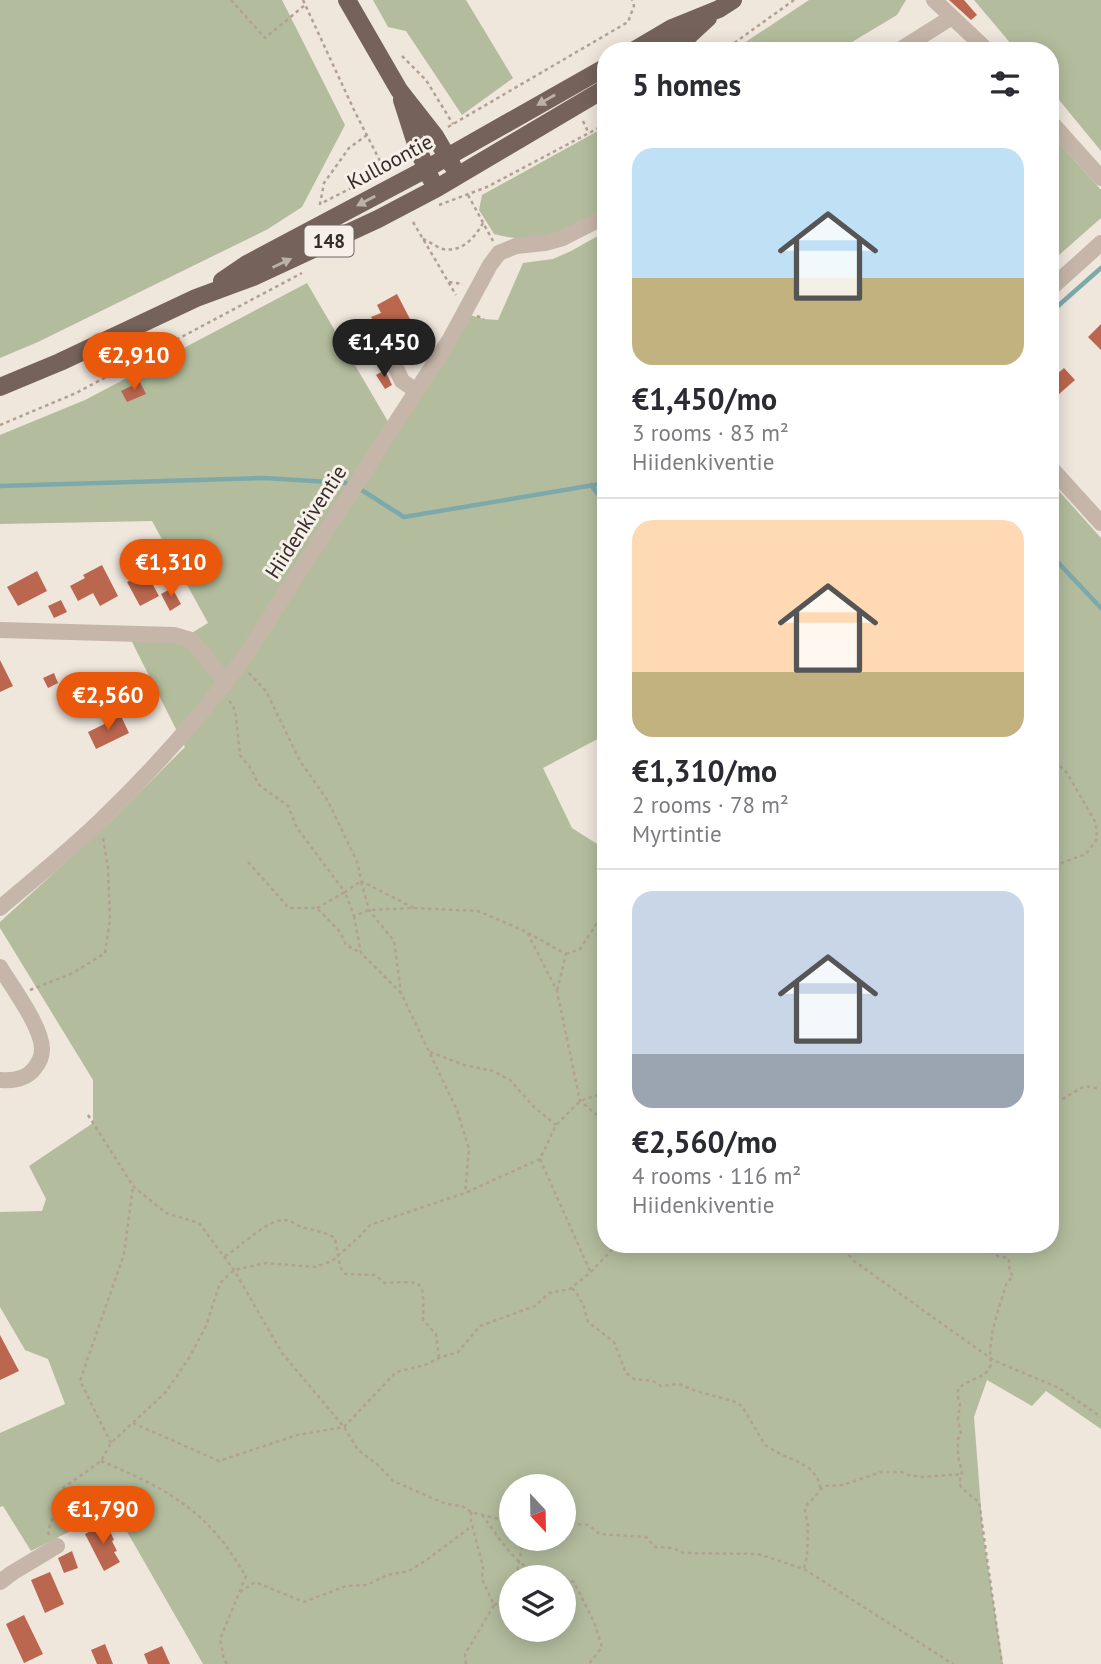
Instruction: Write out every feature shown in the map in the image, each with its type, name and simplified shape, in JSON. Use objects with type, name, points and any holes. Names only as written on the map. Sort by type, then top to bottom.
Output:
[{"type":"main road","points":[[347,0],[399,90],[435,136],[458,176]]},
{"type":"main road","points":[[649,42],[726,4]]},
{"type":"main road","points":[[682,42],[726,4]]},
{"type":"main road","name":"Kulloontie","points":[[196,298],[247,264],[426,169],[597,71]]},
{"type":"main road","points":[[399,90],[417,147],[437,188]]},
{"type":"main road","name":"Kulloontie","points":[[0,387],[378,219],[458,176],[597,93]]},
{"type":"street","points":[[934,0],[978,42]]},
{"type":"street","points":[[913,42],[952,18]]},
{"type":"street","points":[[1059,133],[1101,178]]},
{"type":"street","points":[[499,253],[516,246],[563,238],[597,221]]},
{"type":"street","points":[[1059,281],[1101,243]]},
{"type":"street","name":"Hiidenkiventie","points":[[0,908],[100,821],[223,687],[450,339],[499,253]]},
{"type":"street","points":[[396,366],[402,381],[415,390]]},
{"type":"street","points":[[1059,477],[1101,523]]},
{"type":"street","points":[[0,631],[174,635],[191,640],[223,687]]},
{"type":"street","points":[[0,967],[39,1036],[42,1049],[40,1061],[32,1072],[22,1078],[0,1080]]},
{"type":"street","points":[[0,1582],[53,1549]]},
{"type":"path","points":[[232,0],[265,38],[305,5]]},
{"type":"path","points":[[303,0],[382,165]]},
{"type":"path","points":[[435,136],[628,22],[634,6],[632,0]]},
{"type":"path","points":[[736,42],[794,0]]},
{"type":"path","points":[[402,56],[426,80],[453,124]]},
{"type":"path","points":[[582,119],[589,134]]},
{"type":"path","points":[[432,207],[487,187],[597,129]]},
{"type":"path","points":[[366,135],[349,149],[324,183],[320,204],[400,163],[410,150],[417,147]]},
{"type":"path","points":[[468,195],[499,253]]},
{"type":"path","points":[[414,222],[466,311]]},
{"type":"path","points":[[423,239],[443,249],[455,248],[472,240],[483,223]]},
{"type":"path","points":[[0,425],[76,393],[303,272]]},
{"type":"path","points":[[449,282],[460,285],[469,283]]},
{"type":"path","points":[[250,675],[266,691],[300,761],[328,801],[358,864],[369,910],[394,941],[401,993],[457,1110],[469,1149],[465,1193]]},
{"type":"path","points":[[223,687],[236,716],[240,755],[252,770],[258,784],[288,806],[297,828],[345,892],[354,916],[361,953]]},
{"type":"path","points":[[1059,767],[1067,773],[1096,823],[1097,839],[1086,854],[1059,864]]},
{"type":"path","points":[[17,995],[73,973],[105,953],[110,919],[108,868],[100,821]]},
{"type":"path","points":[[248,862],[289,908],[317,908],[361,881]]},
{"type":"path","points":[[361,881],[414,908]]},
{"type":"path","points":[[317,908],[340,932],[346,945],[361,953],[401,993]]},
{"type":"path","points":[[354,916],[369,910],[414,908],[478,911],[527,932],[566,954],[580,949],[597,923]]},
{"type":"path","points":[[527,932],[557,990],[580,1101],[597,1115]]},
{"type":"path","points":[[557,990],[566,954]]},
{"type":"path","points":[[429,1052],[464,1065],[493,1071],[510,1080],[534,1107],[556,1125]]},
{"type":"path","points":[[1059,1101],[1085,1087],[1101,1089]]},
{"type":"path","points":[[53,1549],[48,1531],[62,1488],[101,1461],[111,1443],[166,1392],[206,1326],[220,1283],[234,1270],[266,1263],[315,1267],[332,1261],[370,1225],[465,1193],[540,1159],[556,1125],[580,1101],[597,1095]]},
{"type":"path","points":[[88,1115],[133,1186],[166,1213],[200,1223],[234,1270],[282,1353],[344,1427],[358,1450],[393,1481],[446,1504],[462,1506],[471,1512],[499,1519]]},
{"type":"path","points":[[540,1159],[591,1272]]},
{"type":"path","points":[[111,1443],[80,1381],[124,1254],[133,1186]]},
{"type":"path","points":[[225,1256],[267,1225],[281,1221],[291,1221],[301,1228],[325,1232],[335,1238],[340,1268],[345,1274],[375,1275],[385,1283],[414,1281],[421,1286],[424,1294],[423,1320],[436,1334],[439,1357]]},
{"type":"path","points":[[132,1423],[219,1461],[297,1435],[344,1427],[396,1372],[425,1365],[439,1357],[458,1352],[480,1326],[535,1306],[549,1293],[571,1288],[609,1253]]},
{"type":"path","points":[[847,1253],[854,1261],[990,1358],[1059,1388],[1101,1416]]},
{"type":"path","points":[[993,1253],[1008,1258],[1013,1277],[1007,1282],[992,1333],[991,1365],[985,1374],[958,1390],[961,1404],[958,1419],[961,1434],[958,1439],[958,1457],[962,1471],[959,1484],[979,1502],[1002,1664]]},
{"type":"path","points":[[571,1288],[583,1304],[588,1322],[614,1342],[626,1373],[634,1379],[653,1381],[661,1386],[679,1384],[742,1406],[765,1445],[810,1469],[817,1477],[821,1489]]},
{"type":"path","points":[[101,1461],[148,1481],[185,1504],[219,1536],[246,1576],[220,1639],[224,1660],[228,1664]]},
{"type":"path","points":[[804,1569],[808,1526],[804,1510],[825,1486],[843,1485],[881,1472],[901,1472],[920,1477],[961,1474]]},
{"type":"path","points":[[471,1512],[483,1567],[482,1579],[494,1605]]},
{"type":"path","points":[[482,1515],[522,1565]]},
{"type":"path","points":[[576,1524],[589,1525],[599,1534],[646,1537],[655,1547],[673,1548],[683,1553],[758,1554],[804,1569],[953,1664]]},
{"type":"path","points":[[240,1592],[255,1582],[304,1602],[346,1586],[367,1585],[387,1575],[409,1571],[472,1526]]},
{"type":"path","points":[[518,1565],[521,1551]]},
{"type":"path","points":[[576,1586],[594,1622],[602,1647],[589,1664]]},
{"type":"path","points":[[466,1664],[465,1654],[494,1605],[499,1603]]},
{"type":"green space","points":[[0,0],[282,0],[345,125],[302,207],[268,229],[0,358]]},
{"type":"green space","points":[[373,0],[466,0],[513,78],[462,115],[406,31],[388,27]]},
{"type":"green space","points":[[809,0],[906,0],[897,15],[852,42],[746,42]]},
{"type":"green space","points":[[974,0],[1101,0],[1101,151],[1059,100],[1059,42],[1009,42]]},
{"type":"green space","points":[[597,131],[597,213],[577,224],[540,238],[511,238],[494,234],[479,210],[482,195]]},
{"type":"green space","points":[[1059,143],[1101,190],[1101,218],[1059,255]]},
{"type":"green space","points":[[597,236],[597,739],[543,768],[572,828],[597,844],[597,1253],[1059,1253],[1059,491],[1101,538],[1101,1429],[1046,1391],[1032,1406],[987,1380],[974,1417],[983,1534],[1003,1664],[203,1664],[114,1509],[31,1551],[3,1506],[0,1507],[0,1433],[65,1404],[48,1359],[25,1350],[0,1307],[0,1212],[42,1211],[46,1199],[29,1166],[93,1123],[93,1080],[0,928],[0,922],[113,819],[185,747],[131,640],[177,642],[208,623],[152,521],[0,524],[0,435],[85,400],[307,283],[390,425],[466,314],[498,320],[523,263],[553,259]]},
{"type":"building","points":[[949,0],[964,0],[977,15],[971,20]]},
{"type":"building","points":[[397,294],[411,321],[391,332],[387,325],[378,330],[371,317],[381,313],[377,305]]},
{"type":"building","points":[[1101,324],[1101,350],[1088,337]]},
{"type":"building","points":[[1064,368],[1075,380],[1059,394],[1059,372]]},
{"type":"building","points":[[385,370],[392,385],[385,389],[376,375]]},
{"type":"building","points":[[140,382],[146,394],[127,402],[121,391]]},
{"type":"building","points":[[102,565],[118,596],[100,606],[93,593],[78,601],[70,586]]},
{"type":"building","points":[[37,571],[47,591],[18,606],[7,587]]},
{"type":"building","points":[[146,572],[159,596],[140,606],[127,582]]},
{"type":"building","points":[[172,588],[181,604],[170,611],[161,594]]},
{"type":"building","points":[[61,600],[67,612],[54,618],[48,606]]},
{"type":"building","points":[[0,660],[13,686],[0,692]]},
{"type":"building","points":[[54,673],[58,683],[48,688],[43,678]]},
{"type":"building","points":[[97,673],[106,691],[77,706],[65,683],[82,675],[84,680]]},
{"type":"building","points":[[121,716],[129,733],[96,749],[88,732]]},
{"type":"building","points":[[0,1335],[19,1371],[0,1380]]},
{"type":"building","points":[[106,1523],[114,1540],[112,1541],[117,1551],[114,1552],[120,1562],[104,1571],[85,1534]]},
{"type":"building","points":[[72,1551],[78,1568],[64,1573],[58,1558]]},
{"type":"building","points":[[50,1572],[64,1604],[45,1613],[31,1580]]},
{"type":"building","points":[[24,1615],[43,1654],[24,1663],[6,1624]]},
{"type":"building","points":[[105,1644],[113,1664],[97,1664],[91,1650]]},
{"type":"building","points":[[162,1646],[170,1664],[148,1664],[144,1654]]},
{"type":"waterway","points":[[1059,305],[1101,268]]},
{"type":"waterway","points":[[0,486],[264,478],[346,483]]},
{"type":"waterway","points":[[591,485],[597,493]]},
{"type":"waterway","points":[[360,489],[404,517],[597,485]]},
{"type":"waterway","points":[[1059,564],[1101,608]]}]
